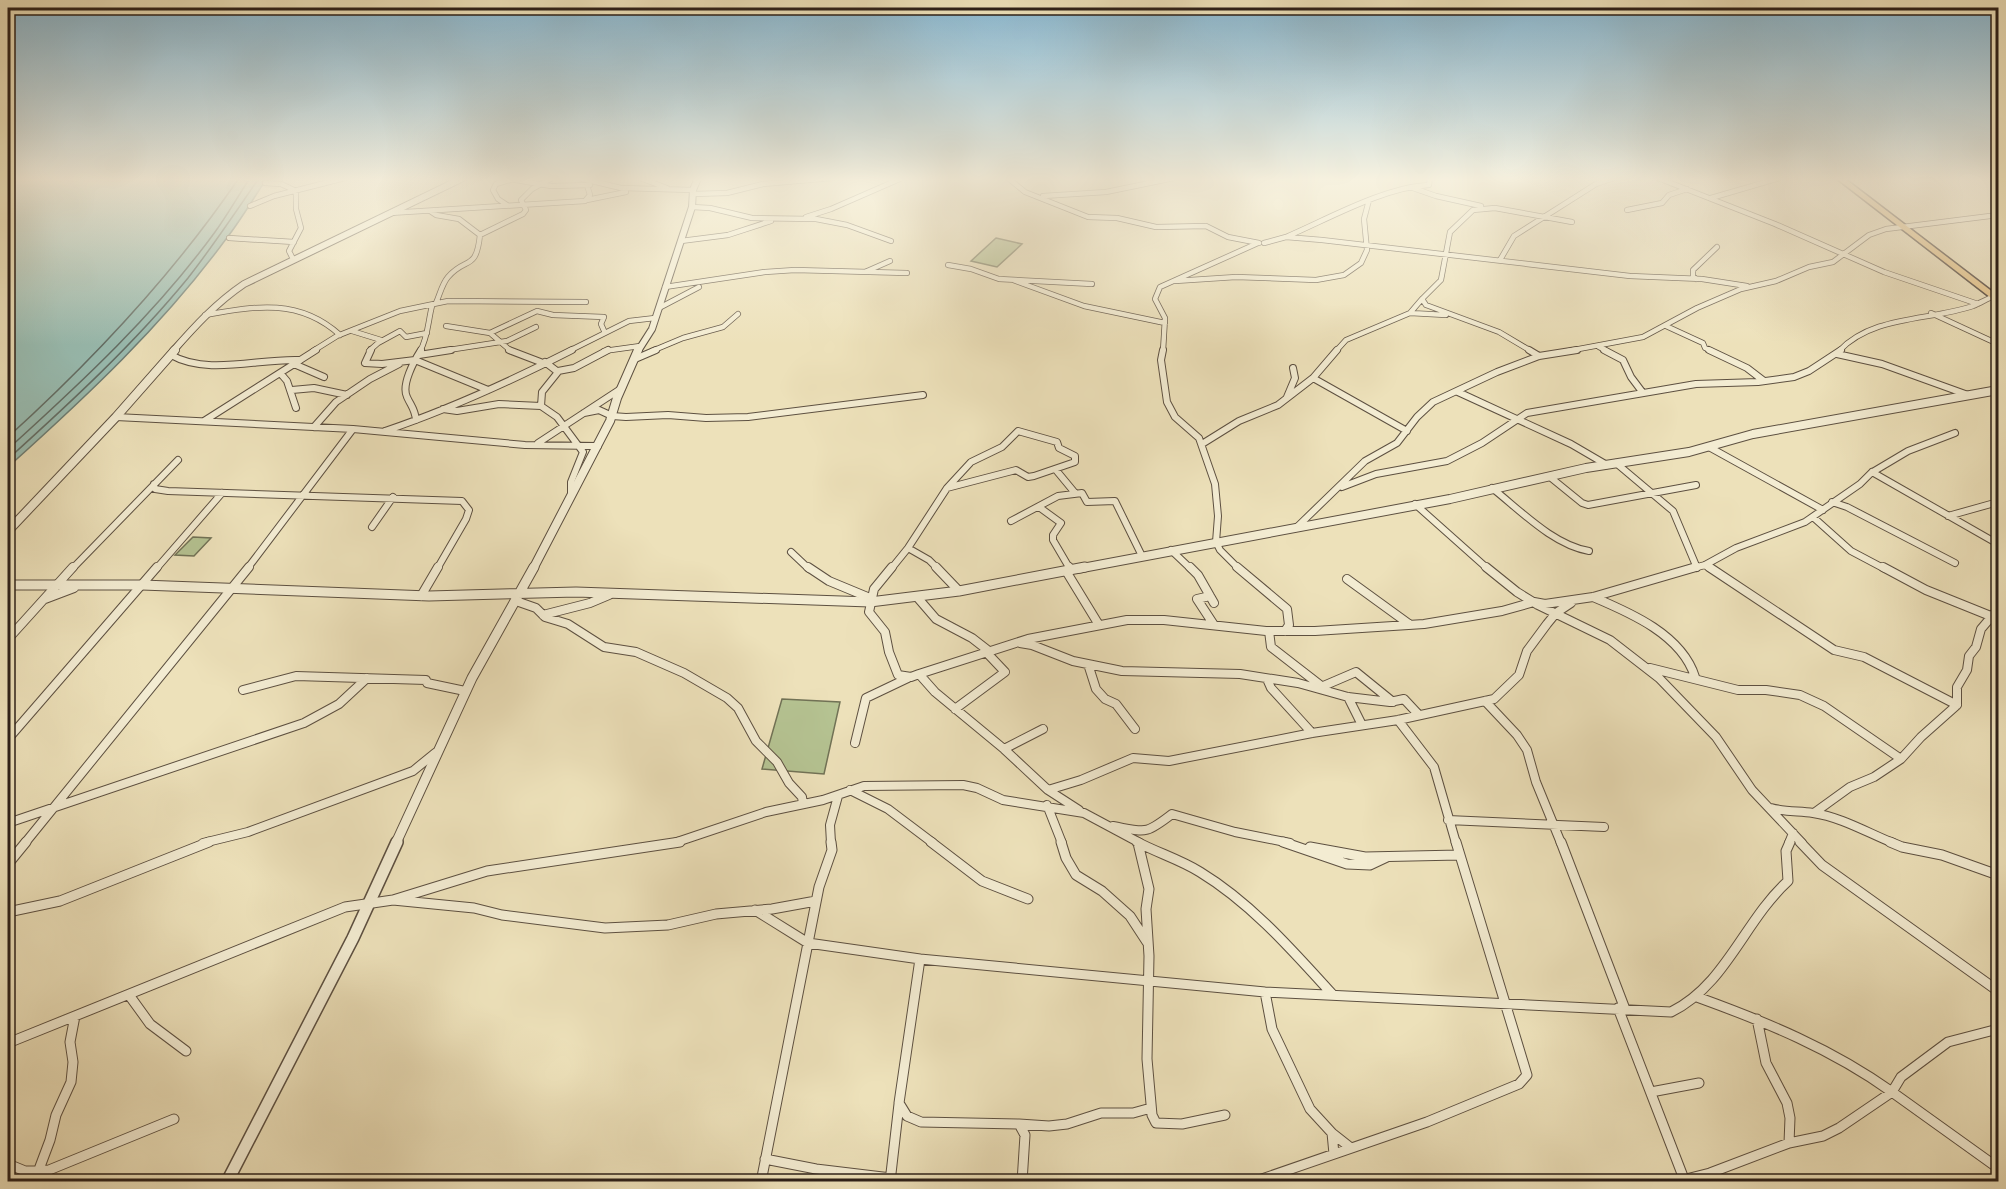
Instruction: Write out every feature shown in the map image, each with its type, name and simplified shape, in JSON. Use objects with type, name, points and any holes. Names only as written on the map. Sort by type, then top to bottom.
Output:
[{"type":"highway","points":[[1912,233],[1996,295]]},
{"type":"street","points":[[293,259],[289,251],[298,233]]},
{"type":"street","points":[[8,531],[116,417],[205,315],[233,291],[347,233]]},
{"type":"street","points":[[416,420],[415,409],[405,394],[417,358],[425,345],[434,305],[447,278],[477,256],[480,251],[480,235],[483,233]]},
{"type":"street","points":[[227,1182],[369,904],[465,691],[598,446],[640,346],[656,318],[683,233]]},
{"type":"street","points":[[681,241],[733,233]]},
{"type":"street","points":[[870,233],[891,241]]},
{"type":"street","points":[[1219,233],[1261,243],[1303,239]]},
{"type":"street","points":[[1285,631],[1289,625],[1287,609],[1245,575],[1220,550],[1216,542],[1218,516],[1215,484],[1202,444],[1196,434],[1175,417],[1167,402],[1161,360],[1165,338],[1165,318],[1155,299],[1160,287],[1172,281],[1261,243],[1294,233]]},
{"type":"street","points":[[1172,281],[1236,277],[1333,278],[1344,275],[1359,266],[1368,246],[1366,233]]},
{"type":"street","points":[[1410,313],[1441,280],[1450,233]]},
{"type":"street","points":[[1500,260],[1514,236],[1518,233]]},
{"type":"street","points":[[1794,233],[1884,272],[1978,304]]},
{"type":"street","points":[[1296,528],[1365,461],[1392,447],[1428,406],[1497,372],[1539,356],[1634,340],[1666,326],[1697,308],[1749,286],[1770,283],[1809,267],[1833,262],[1869,235],[1875,233]]},
{"type":"street","points":[[1286,237],[1630,276],[1696,279],[1749,286]]},
{"type":"street","points":[[229,238],[294,242]]},
{"type":"street","points":[[1696,279],[1693,276],[1693,270],[1717,247]]},
{"type":"street","points":[[862,273],[890,261]]},
{"type":"street","points":[[948,265],[1013,280],[1092,284]]},
{"type":"street","points":[[665,287],[708,283],[777,271],[813,269],[862,273],[907,273]]},
{"type":"street","points":[[1013,280],[1084,306],[1165,323]]},
{"type":"street","points":[[659,308],[708,283]]},
{"type":"street","points":[[1337,489],[1376,474],[1446,461],[1482,443],[1516,420],[1538,410],[1591,399],[1707,382],[1764,381],[1802,374],[1837,354],[1851,339],[1908,318],[1978,304],[1996,295]]},
{"type":"street","points":[[204,422],[231,402],[263,387],[340,335],[400,311],[470,300],[586,302]]},
{"type":"street","points":[[1422,300],[1424,303],[1499,332],[1539,356]]},
{"type":"street","points":[[205,315],[245,309],[280,308],[318,317],[340,335]]},
{"type":"street","points":[[490,333],[537,311],[553,315],[604,316],[601,324],[605,333]]},
{"type":"street","points":[[1202,444],[1239,421],[1278,405],[1313,378],[1346,339],[1410,313],[1455,315]]},
{"type":"street","points":[[1931,313],[1998,344]]},
{"type":"street","points":[[635,359],[683,338],[723,327],[738,314]]},
{"type":"street","points":[[385,431],[515,379],[544,362],[629,321],[656,318]]},
{"type":"street","points":[[446,326],[490,333],[516,355],[544,362],[558,371]]},
{"type":"street","points":[[1666,326],[1703,343],[1706,349],[1747,368],[1764,381]]},
{"type":"street","points":[[314,427],[336,402],[401,363],[503,342],[536,327]]},
{"type":"street","points":[[352,331],[381,340]]},
{"type":"street","points":[[401,363],[365,363],[368,354],[381,340],[400,331],[406,337],[427,333]]},
{"type":"street","points":[[541,406],[542,392],[558,371],[574,368],[607,350],[640,346]]},
{"type":"street","points":[[1599,347],[1623,360],[1643,393]]},
{"type":"street","points":[[1837,354],[1882,364],[1968,395]]},
{"type":"street","points":[[171,355],[186,363],[297,362],[324,377]]},
{"type":"street","points":[[417,358],[488,390]]},
{"type":"street","points":[[1287,397],[1296,373],[1293,368]]},
{"type":"street","points":[[281,374],[292,390],[292,402],[296,408]]},
{"type":"street","points":[[1313,378],[1407,431]]},
{"type":"street","points":[[292,390],[314,388],[347,394]]},
{"type":"street","points":[[536,444],[622,388]]},
{"type":"street","points":[[8,585],[142,585],[421,596],[518,596],[576,592],[609,595],[870,600],[917,597],[1296,528],[1612,464],[1709,447],[1754,434],[1998,390]]},
{"type":"street","points":[[1458,392],[1495,411],[1561,438],[1612,464],[1654,494],[1673,511],[1701,566],[1834,650],[1864,657],[1957,705]]},
{"type":"street","points":[[584,413],[598,411],[612,416],[748,417],[923,395]]},
{"type":"street","points":[[443,409],[459,412],[499,404],[529,408],[541,406],[557,417],[583,452],[583,458],[571,483],[571,493]]},
{"type":"street","points":[[116,417],[353,429],[536,444],[598,446]]},
{"type":"street","points":[[8,864],[233,588],[353,429]]},
{"type":"street","points":[[947,488],[1016,470],[1031,477],[1077,461],[1075,456],[1059,448],[1057,442],[1018,431],[1002,447],[970,462],[947,488],[908,548],[881,579],[870,600],[869,612],[885,632],[898,675],[915,676],[1004,749],[1048,790],[1138,843],[1199,871],[1233,895],[1288,945],[1332,994]]},
{"type":"street","points":[[855,743],[866,698],[884,687],[1018,643],[1099,625],[1127,620],[1285,631],[1409,624],[1502,611],[1518,606],[1593,597],[1701,566],[1736,548],[1813,520],[1832,502],[1872,472],[1908,451],[1955,433]]},
{"type":"street","points":[[1709,447],[1823,510]]},
{"type":"street","points":[[8,639],[57,584],[178,460]]},
{"type":"street","points":[[1056,470],[1075,493]]},
{"type":"street","points":[[1872,472],[1882,480],[1998,544]]},
{"type":"street","points":[[1550,477],[1585,505],[1654,494],[1696,484]]},
{"type":"street","points":[[1866,478],[1882,480]]},
{"type":"street","points":[[154,484],[155,489],[168,491],[462,501],[469,510],[458,534],[421,596]]},
{"type":"street","points":[[1492,488],[1560,539],[1576,549],[1589,551]]},
{"type":"street","points":[[142,497],[168,491]]},
{"type":"street","points":[[8,739],[222,493]]},
{"type":"street","points":[[1011,521],[1060,496],[1075,493],[1083,493],[1087,502],[1118,502],[1142,556]]},
{"type":"street","points":[[372,527],[393,497]]},
{"type":"street","points":[[1832,502],[1955,563]]},
{"type":"street","points":[[1947,516],[1998,502]]},
{"type":"street","points":[[1415,504],[1517,592],[1536,604],[1610,640],[1645,666],[1684,702],[1716,737],[1752,790],[1822,865],[1998,991]]},
{"type":"street","points":[[1039,507],[1061,523],[1053,535],[1053,540],[1099,625]]},
{"type":"street","points":[[1813,520],[1851,552],[1926,590],[1994,619]]},
{"type":"street","points":[[908,548],[929,560],[959,591]]},
{"type":"street","points":[[1171,550],[1198,576],[1212,599],[1197,599],[1214,625]]},
{"type":"street","points":[[790,552],[800,556],[815,573],[870,600]]},
{"type":"street","points":[[1347,579],[1409,624]]},
{"type":"street","points":[[40,602],[57,593],[84,585]]},
{"type":"street","points":[[1517,592],[1518,606]]},
{"type":"street","points":[[543,615],[590,603],[609,595]]},
{"type":"street","points":[[518,596],[543,615],[568,624],[604,647],[636,652],[684,673],[727,698],[738,708],[756,741],[777,762],[789,783],[802,797],[803,804]]},
{"type":"street","points":[[917,597],[936,619],[972,639],[1005,672],[955,709]]},
{"type":"street","points":[[1593,597],[1630,612],[1654,628],[1691,660],[1695,668],[1695,677]]},
{"type":"street","points":[[1048,790],[1081,780],[1133,758],[1169,761],[1312,733],[1398,720],[1494,699],[1519,675],[1527,651],[1547,624],[1556,613],[1574,601]]},
{"type":"street","points":[[1536,604],[1546,615],[1547,624]]},
{"type":"street","points":[[1814,813],[1850,788],[1874,777],[1901,759],[1921,737],[1957,705],[1958,683],[1967,670],[1969,656],[1976,647],[1981,629],[1994,619],[1998,609]]},
{"type":"street","points":[[1269,631],[1271,647],[1320,688]]},
{"type":"street","points":[[1018,643],[1032,645],[1061,657],[1122,671],[1212,672],[1320,688],[1348,697],[1393,702],[1407,699],[1418,714]]},
{"type":"street","points":[[1088,664],[1089,675],[1102,697],[1108,703],[1116,704],[1135,729]]},
{"type":"street","points":[[1645,666],[1695,677],[1738,690],[1781,692],[1810,699],[1901,759]]},
{"type":"street","points":[[1320,688],[1356,672],[1393,702]]},
{"type":"street","points":[[243,690],[296,676],[426,680],[429,685],[465,691]]},
{"type":"street","points":[[8,823],[304,723],[339,704],[367,678]]},
{"type":"street","points":[[1267,679],[1271,688],[1312,733]]},
{"type":"street","points":[[1348,697],[1362,725]]},
{"type":"street","points":[[1485,701],[1517,735],[1527,750],[1536,782],[1622,1008],[1679,1180],[1710,1173],[1789,1143],[1823,1136],[1839,1128],[1892,1092],[1901,1077],[1948,1042],[1998,1029]]},
{"type":"street","points":[[1253,1182],[1427,1122],[1526,1079],[1524,1062],[1448,820],[1434,767],[1398,720]]},
{"type":"street","points":[[1004,749],[1043,729]]},
{"type":"street","points":[[8,912],[60,901],[204,843],[248,832],[358,792],[412,771],[437,751]]},
{"type":"street","points":[[8,1043],[342,908],[393,900],[496,869],[672,844],[766,812],[838,796],[850,790],[897,784],[963,784],[978,788],[1003,800],[1047,805],[1084,813]]},
{"type":"street","points":[[850,790],[888,809],[982,881],[1028,899]]},
{"type":"street","points":[[760,1182],[816,901],[832,850],[830,825],[838,796]]},
{"type":"street","points":[[1047,805],[1057,826],[1066,858],[1076,874],[1102,891],[1130,916],[1149,944]]},
{"type":"street","points":[[1768,807],[1787,812],[1814,813],[1855,826],[1902,847],[1942,855],[1998,875]]},
{"type":"street","points":[[1108,825],[1144,832],[1157,826],[1172,814],[1293,844],[1365,857],[1459,855]]},
{"type":"street","points":[[1448,820],[1604,827]]},
{"type":"street","points":[[755,910],[808,943],[920,958],[1265,992],[1671,1012],[1682,1008],[1697,997],[1731,954],[1762,908],[1788,881],[1786,851],[1792,833]]},
{"type":"street","points":[[1138,843],[1149,889],[1146,909],[1149,944],[1147,1059],[1153,1119],[1156,1123],[1164,1125],[1196,1122],[1224,1115]]},
{"type":"street","points":[[393,900],[474,908],[502,915],[579,922],[605,928],[651,927],[716,914],[816,901]]},
{"type":"street","points":[[765,1158],[825,1171],[890,1180],[920,958]]},
{"type":"street","points":[[1265,992],[1272,1029],[1310,1109],[1332,1133],[1351,1148]]},
{"type":"street","points":[[129,995],[150,1024],[172,1038],[186,1052]]},
{"type":"street","points":[[1697,997],[1757,1019],[1845,1059],[1998,1168]]},
{"type":"street","points":[[38,1172],[50,1140],[56,1115],[71,1082],[73,1062],[70,1042],[75,1016]]},
{"type":"street","points":[[1757,1019],[1762,1032],[1765,1061],[1769,1072],[1786,1097],[1790,1110],[1792,1122],[1789,1143]]},
{"type":"street","points":[[1651,1092],[1699,1083]]},
{"type":"street","points":[[899,1103],[907,1116],[921,1122],[1048,1126],[1067,1124],[1101,1113],[1133,1113],[1151,1108]]},
{"type":"street","points":[[8,1164],[25,1176],[76,1160],[174,1119]]},
{"type":"street","points":[[1019,1124],[1025,1135],[1022,1182]]},
{"type":"street","points":[[1332,1133],[1334,1154]]},
{"type":"green space","points":[[996,238],[1022,244],[997,267],[971,261]]},
{"type":"green space","points":[[193,537],[211,538],[194,556],[175,555]]},
{"type":"green space","points":[[782,699],[840,702],[824,774],[762,769]]},
{"type":"water","points":[[8,233],[230,233],[202,271],[123,359],[8,467]]}]
